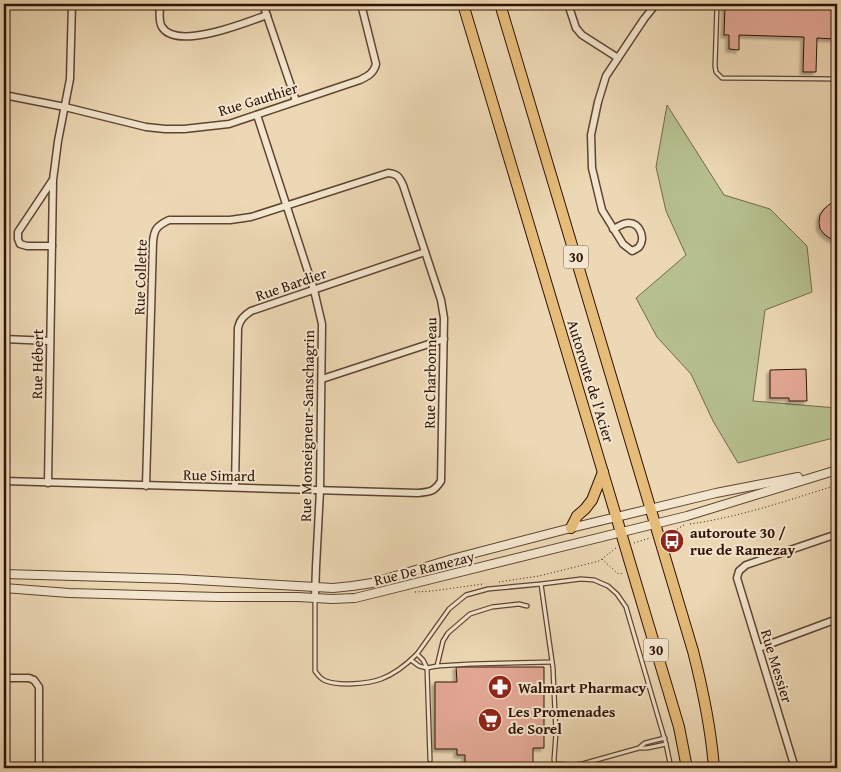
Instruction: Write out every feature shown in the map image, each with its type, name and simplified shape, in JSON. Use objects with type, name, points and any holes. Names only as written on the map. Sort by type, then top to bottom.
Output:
[{"type":"highway","name":"Autoroute de l'Acier","points":[[463,4],[670,697],[688,768]]},
{"type":"highway","name":"Autoroute de l'Acier","points":[[500,4],[692,645],[708,722],[714,768]]},
{"type":"highway","points":[[571,528],[577,516],[592,500],[603,472]]},
{"type":"street","name":"Rue Hébert","points":[[48,483],[53,180],[58,141],[70,79],[72,4]]},
{"type":"street","points":[[160,4],[162,28],[172,35],[191,36],[213,33],[267,15]]},
{"type":"street","points":[[263,4],[296,101]]},
{"type":"street","name":"Rue Gauthier","points":[[4,95],[65,107],[132,124],[165,129],[229,124],[360,80],[369,75],[374,70],[376,64],[361,4]]},
{"type":"street","points":[[568,4],[576,28],[582,35],[618,58]]},
{"type":"street","points":[[613,229],[628,223],[634,224],[639,228],[641,234],[642,241],[638,248],[632,251],[623,244],[613,229],[602,210],[592,168],[591,135],[606,76],[656,4]]},
{"type":"street","name":"Rue Monseigneur-Sanschagrin","points":[[257,115],[314,290],[322,324],[320,490],[315,598]]},
{"type":"street","name":"Rue Collette","points":[[146,486],[153,242],[154,232],[160,224],[169,220],[230,220],[251,217],[388,173],[394,174]]},
{"type":"street","name":"Rue Charbonneau","points":[[394,174],[400,178],[404,185],[441,300],[444,318],[441,481],[433,490]]},
{"type":"street","name":"Rue Hébert","points":[[52,246],[27,246],[20,244],[18,232],[53,180]]},
{"type":"street","name":"Rue Bardier","points":[[234,487],[239,321],[251,311],[426,252]]},
{"type":"street","points":[[4,339],[50,341]]},
{"type":"street","points":[[322,379],[444,340]]},
{"type":"street","name":"Rue De Ramezay","points":[[4,574],[178,579],[344,587],[372,583],[571,528],[716,493],[837,470],[687,516],[361,597],[341,599],[180,596],[69,593],[4,588]]},
{"type":"street","name":"Rue Simard","points":[[4,481],[418,493],[433,490]]},
{"type":"street","name":"Rue Messier","points":[[795,768],[738,578],[740,571],[746,565],[837,534]]},
{"type":"street","points":[[54,575],[54,592]]},
{"type":"street","points":[[178,579],[180,596]]},
{"type":"street","points":[[759,648],[837,619]]},
{"type":"street","points":[[4,678],[29,678],[34,680],[39,687],[39,768],[4,767]]},
{"type":"lane","points":[[716,4],[715,66],[716,72],[722,78],[837,78]]},
{"type":"lane","points":[[315,598],[315,670],[320,678],[327,682],[341,684],[381,679],[395,672],[417,654],[449,609],[466,595],[488,590],[581,579],[594,580],[608,586],[618,594],[626,607],[665,738],[671,768]]},
{"type":"lane","points":[[541,584],[552,662],[556,732],[554,762],[557,765],[573,767],[640,748],[666,744]]},
{"type":"lane","points":[[437,666],[443,641],[448,633],[470,614],[492,607],[519,604],[527,606]]},
{"type":"lane","points":[[417,654],[427,668],[430,760]]},
{"type":"lane","points":[[411,660],[419,666],[427,668],[437,666],[552,662]]},
{"type":"lane","points":[[640,748],[645,743],[665,738]]},
{"type":"path","points":[[670,533],[683,526],[720,519],[837,485]]},
{"type":"path","points":[[672,541],[677,539],[675,532]]},
{"type":"path","points":[[632,543],[648,538]]},
{"type":"path","points":[[493,583],[539,576],[602,559],[617,547]]},
{"type":"path","points":[[602,559],[617,573],[625,573]]},
{"type":"path","name":"Rue De Ramezay","points":[[411,591],[432,591],[486,584]]},
{"type":"green space","points":[[667,105],[724,195],[770,209],[807,246],[812,292],[765,310],[753,401],[837,408],[837,437],[738,463],[713,421],[691,374],[657,337],[636,298],[686,255],[666,211],[656,167]]},
{"type":"building","points":[[725,4],[834,4],[834,39],[817,38],[816,72],[803,72],[804,37],[739,35],[739,50],[729,49],[729,35],[724,35]]},
{"type":"building","points":[[837,203],[837,240],[825,235],[820,229],[819,222],[820,215],[824,209],[830,204]]},
{"type":"building","points":[[806,369],[807,401],[789,401],[789,398],[770,398],[770,370]]},
{"type":"building","name":"Les Promenades de Sorel","points":[[456,667],[544,667],[544,748],[533,748],[533,768],[465,768],[465,755],[457,755],[457,749],[435,749],[435,682],[457,682]]},
{"type":"place","name":"autoroute 30 / rue de Ramezay","points":[[672,541]]},
{"type":"place","name":"Walmart Pharmacy","points":[[500,687]]},
{"type":"place","name":"Les Promenades de Sorel","points":[[490,720]]}]
